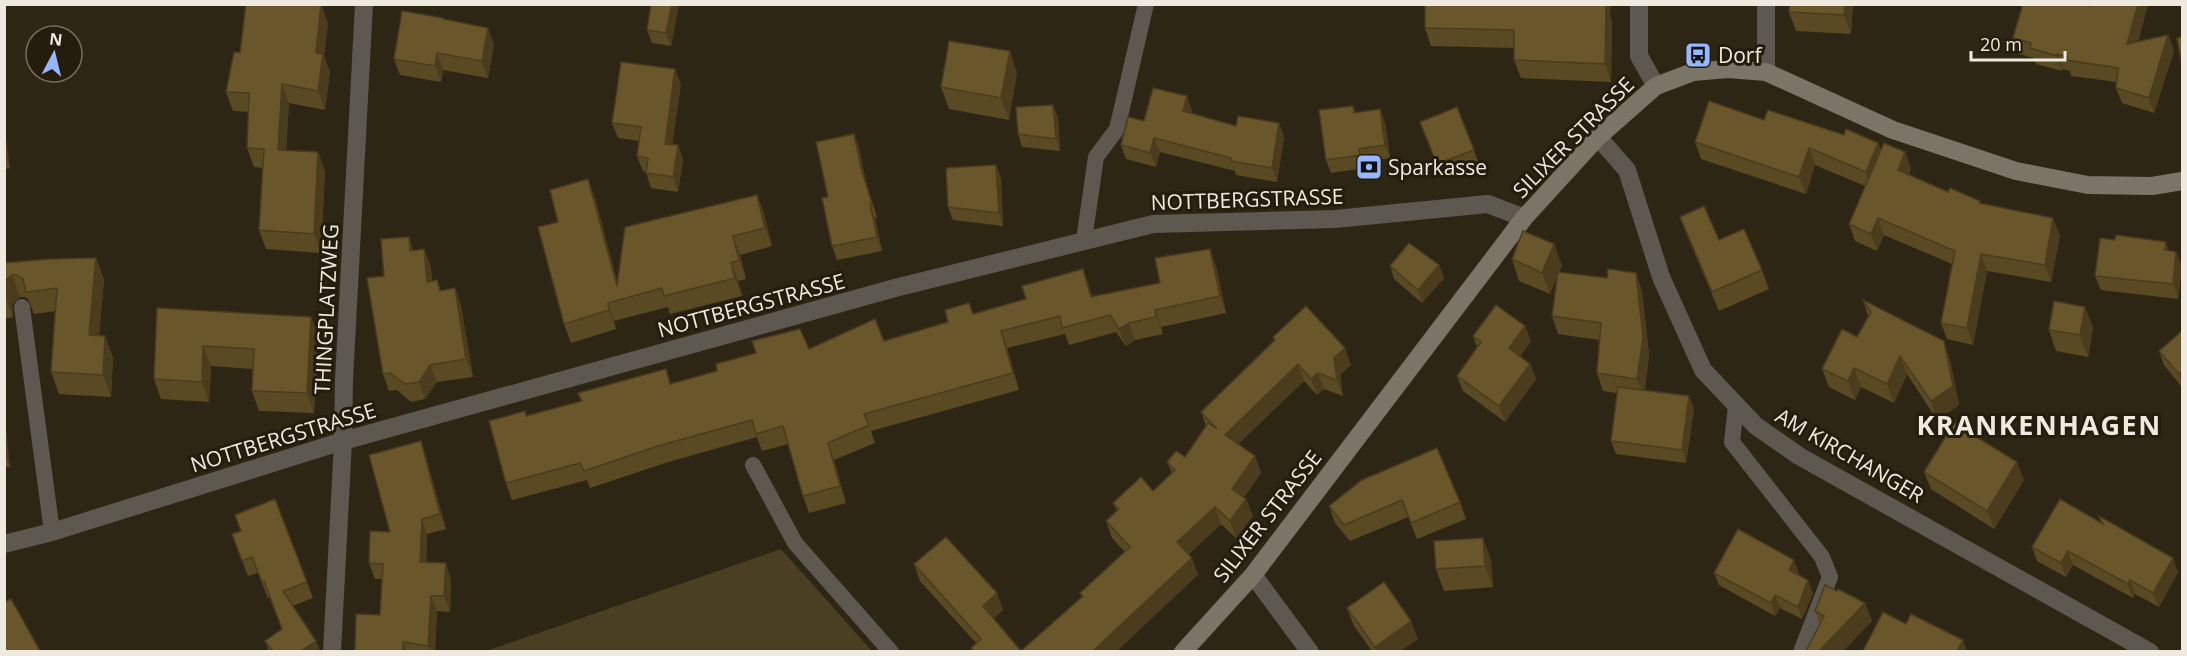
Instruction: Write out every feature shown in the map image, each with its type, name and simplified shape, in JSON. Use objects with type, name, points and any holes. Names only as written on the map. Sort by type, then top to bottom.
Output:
[{"type":"street","name":"THINGPLATZWEG","points":[[332,651],[364,4]]},
{"type":"street","points":[[1639,4],[1639,57],[1656,86]]},
{"type":"street","points":[[1766,4],[1766,72]]},
{"type":"street","name":"SILIXER STRASSE","points":[[1183,651],[1253,575],[1524,218],[1598,138],[1656,86],[1693,72],[1728,69],[1766,72],[1893,130],[2016,171],[2088,185],[2152,186],[2182,181]]},
{"type":"street","name":"AM KIRCHANGER","points":[[1598,138],[1627,170],[1661,277],[1702,370],[1756,426],[1799,456],[2150,651]]},
{"type":"street","name":"NOTTBERGSTRASSE","points":[[4,544],[52,532],[343,441],[895,288],[1153,224],[1335,219],[1488,204],[1524,218]]},
{"type":"street","points":[[1253,575],[1310,651]]},
{"type":"lane","points":[[1084,240],[1096,158],[1117,129],[1146,4]]},
{"type":"lane","points":[[22,307],[52,532]]},
{"type":"lane","points":[[1737,406],[1732,441],[1822,557],[1830,578],[1802,651]]},
{"type":"lane","points":[[753,465],[795,543],[891,651]]},
{"type":"shaded area","points":[[781,549],[872,651],[486,651]]},
{"type":"building","points":[[246,4],[321,4],[316,53],[323,54],[318,91],[282,84],[278,150],[318,152],[314,234],[259,230],[264,149],[247,148],[249,93],[226,92],[234,52],[240,53]]},
{"type":"building","points":[[651,4],[672,4],[666,33],[647,30]]},
{"type":"building","points":[[1425,4],[1606,4],[1605,64],[1514,60],[1514,30],[1425,28]]},
{"type":"building","points":[[1790,4],[1845,4],[1844,15],[1789,12]]},
{"type":"building","points":[[2023,4],[2084,4],[2090,6],[2091,4],[2138,4],[2127,44],[2168,35],[2149,98],[2116,88],[2118,68],[2066,60],[2068,57],[2030,48],[2031,43],[2013,38]]},
{"type":"building","points":[[402,11],[488,28],[482,61],[437,53],[435,66],[394,59]]},
{"type":"building","points":[[2182,37],[2182,64],[2177,38]]},
{"type":"building","points":[[949,41],[1010,51],[1001,98],[941,87]]},
{"type":"building","points":[[621,62],[675,69],[665,144],[678,145],[673,177],[646,173],[648,158],[637,156],[641,127],[612,123]]},
{"type":"building","points":[[1153,88],[1187,96],[1183,111],[1236,126],[1238,116],[1279,123],[1272,168],[1231,161],[1231,158],[1154,138],[1150,153],[1121,145],[1128,117],[1144,121]]},
{"type":"building","points":[[1709,101],[1764,120],[1768,110],[1844,135],[1846,129],[1878,143],[1866,172],[1809,148],[1799,177],[1695,142]]},
{"type":"building","points":[[1053,105],[1056,139],[1018,134],[1016,107]]},
{"type":"building","points":[[1353,106],[1354,113],[1380,109],[1385,145],[1359,149],[1360,155],[1326,160],[1319,110]]},
{"type":"building","points":[[1457,107],[1474,150],[1437,164],[1420,122]]},
{"type":"building","points":[[854,134],[861,168],[872,203],[870,204],[877,237],[832,246],[822,198],[828,197],[816,142]]},
{"type":"building","points":[[1884,143],[1905,152],[1898,170],[1948,192],[1950,188],[1980,201],[1979,203],[2053,218],[2045,265],[1981,254],[1967,328],[1941,323],[1955,251],[1878,218],[1871,234],[1849,224]]},
{"type":"building","points":[[996,165],[999,213],[948,207],[946,168]]},
{"type":"building","points":[[588,179],[617,286],[625,227],[757,195],[765,228],[733,236],[739,260],[731,263],[735,278],[664,296],[662,288],[608,303],[609,310],[564,324],[538,227],[558,222],[550,190]]},
{"type":"building","points":[[1704,206],[1719,240],[1744,229],[1762,270],[1712,292],[1680,217]]},
{"type":"building","points":[[1523,231],[1554,244],[1542,273],[1512,259]]},
{"type":"building","points":[[2116,235],[2166,242],[2165,250],[2176,252],[2173,284],[2095,276],[2100,238],[2115,240]]},
{"type":"building","points":[[409,237],[410,251],[424,249],[427,282],[437,280],[440,291],[455,288],[466,359],[430,365],[419,382],[405,384],[390,373],[383,374],[367,278],[384,276],[381,239]]},
{"type":"building","points":[[1409,243],[1439,265],[1418,290],[1390,266]]},
{"type":"building","points":[[1210,249],[1220,296],[1155,310],[1156,317],[1129,323],[1119,329],[1110,315],[1062,328],[1060,316],[1001,331],[1013,373],[864,414],[869,425],[828,443],[840,486],[803,496],[783,426],[756,434],[752,420],[658,446],[584,471],[580,463],[506,483],[489,421],[525,411],[526,416],[582,401],[578,393],[666,369],[670,384],[717,371],[716,364],[756,353],[752,341],[800,329],[809,349],[875,319],[884,341],[948,322],[945,310],[969,303],[973,314],[1026,299],[1022,286],[1083,269],[1091,297],[1160,283],[1155,258]]},
{"type":"building","points":[[96,258],[89,335],[105,336],[103,375],[51,372],[57,288],[26,292],[23,279],[17,275],[12,275],[4,281],[4,263]]},
{"type":"building","points":[[1608,269],[1636,273],[1643,337],[1637,379],[1597,373],[1601,323],[1552,316],[1558,272],[1607,278]]},
{"type":"building","points":[[1863,300],[1944,341],[1953,386],[1931,401],[1900,356],[1887,384],[1854,368],[1848,381],[1822,369],[1842,329],[1857,337],[1871,312]]},
{"type":"building","points":[[2054,301],[2085,307],[2080,335],[2049,330]]},
{"type":"building","points":[[1496,305],[1525,326],[1509,348],[1530,364],[1499,406],[1457,376],[1481,342],[1473,336]]},
{"type":"building","points":[[1306,306],[1345,348],[1334,358],[1337,380],[1318,373],[1311,379],[1298,364],[1225,435],[1255,456],[1232,489],[1246,499],[1230,521],[1215,507],[1177,542],[1192,558],[1093,651],[1021,651],[1083,596],[1080,593],[1130,547],[1106,521],[1119,509],[1113,503],[1141,477],[1153,491],[1175,470],[1167,462],[1176,451],[1185,457],[1208,423],[1217,429],[1201,412],[1275,340],[1273,337]]},
{"type":"building","points":[[157,308],[311,317],[307,393],[252,391],[254,349],[203,346],[202,382],[154,379]]},
{"type":"building","points":[[2182,331],[2182,371],[2179,374],[2159,351]]},
{"type":"building","points":[[1618,387],[1689,396],[1682,450],[1611,441]]},
{"type":"building","points":[[1954,423],[2017,462],[1987,511],[1924,472]]},
{"type":"building","points":[[421,441],[440,514],[422,519],[420,562],[446,563],[444,596],[431,596],[428,646],[403,642],[403,651],[355,651],[356,614],[380,615],[383,564],[369,563],[370,531],[390,532],[369,455]]},
{"type":"building","points":[[1437,448],[1460,502],[1411,523],[1402,500],[1344,525],[1329,506],[1362,480]]},
{"type":"building","points":[[275,499],[307,582],[283,591],[316,641],[301,651],[273,651],[265,641],[282,629],[264,581],[262,582],[252,557],[242,561],[232,534],[241,531],[235,515]]},
{"type":"building","points":[[2060,499],[2103,524],[2099,516],[2173,558],[2153,593],[2130,580],[2128,584],[2068,551],[2061,563],[2032,547]]},
{"type":"building","points":[[1738,529],[1794,560],[1789,570],[1808,580],[1798,607],[1775,595],[1771,603],[1714,573]]},
{"type":"building","points":[[946,537],[997,593],[983,606],[1021,651],[974,651],[971,648],[981,639],[914,564]]},
{"type":"building","points":[[1483,538],[1485,566],[1436,569],[1434,541]]},
{"type":"building","points":[[1384,582],[1411,621],[1375,647],[1347,608]]},
{"type":"building","points":[[1825,585],[1865,603],[1819,651],[1806,651],[1824,616],[1815,611]]},
{"type":"building","points":[[11,599],[40,651],[4,651],[4,602]]},
{"type":"building","points":[[1883,612],[1906,624],[1911,614],[1963,640],[1957,651],[1863,651]]},
{"type":"place","name":"Dorf","points":[[1698,55]]},
{"type":"place","name":"Sparkasse","points":[[1369,167]]},
{"type":"district","name":"KRANKENHAGEN","points":[[2039,424]]}]
